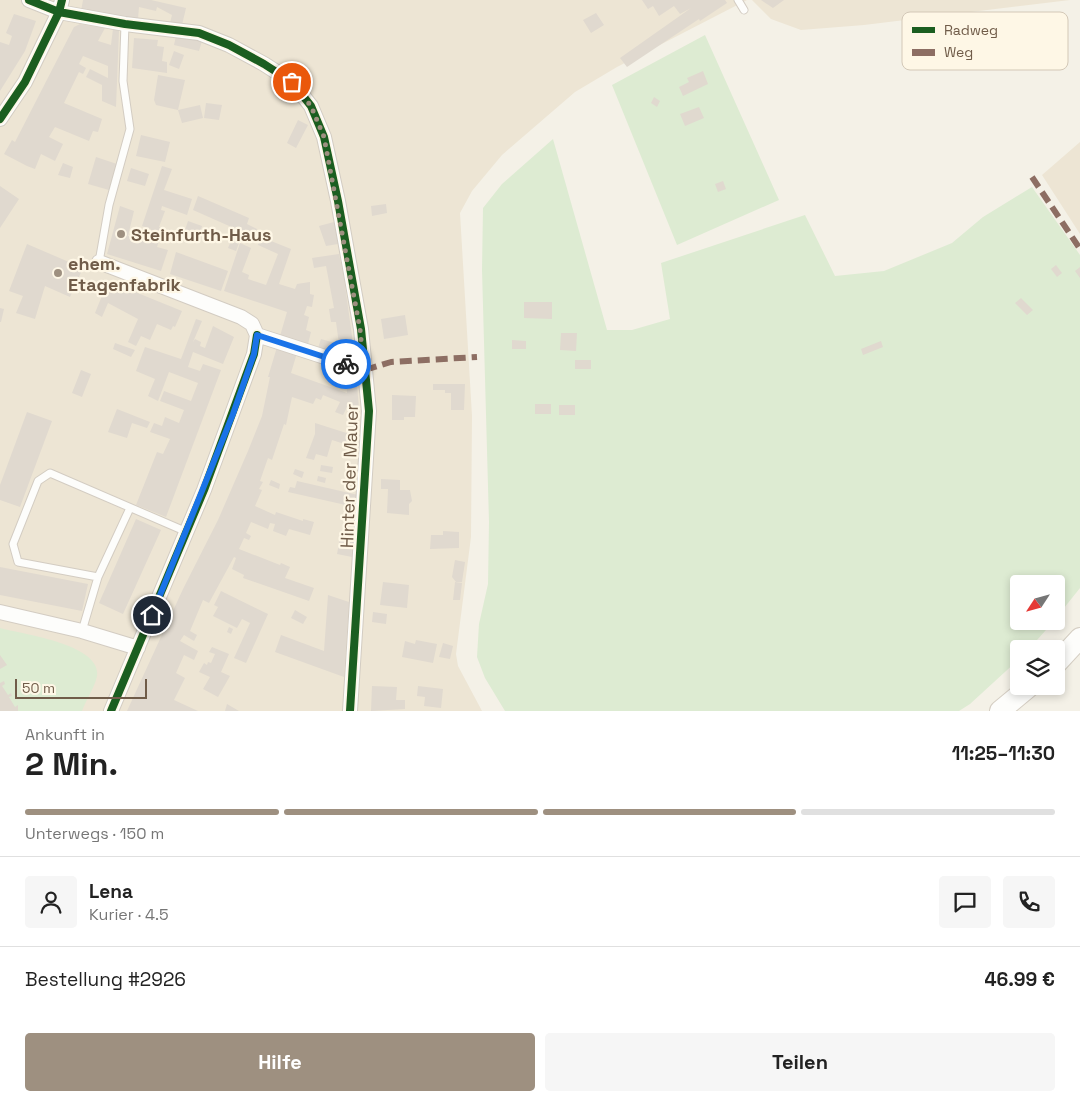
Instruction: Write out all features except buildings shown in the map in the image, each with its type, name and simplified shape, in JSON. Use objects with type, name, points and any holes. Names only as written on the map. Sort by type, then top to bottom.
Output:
[{"type":"main road","points":[[1065,654],[1080,638]]},
{"type":"main road","points":[[1000,711],[1019,695]]},
{"type":"street","name":"Hinter der Mauer","points":[[29,0],[60,6],[125,24],[199,33],[230,45],[292,82],[311,106],[324,137],[338,201],[360,329],[369,412],[350,711]]},
{"type":"street","points":[[0,119],[25,82],[60,6]]},
{"type":"street","points":[[99,262],[241,317],[252,324],[257,335],[254,354],[233,414],[187,532],[111,711]]},
{"type":"street","points":[[257,335],[364,370]]},
{"type":"street","points":[[0,612],[82,631],[138,648]]},
{"type":"lane","points":[[738,0],[744,10]]},
{"type":"lane","points":[[99,262],[109,205],[130,129],[123,82],[125,24]]},
{"type":"lane","points":[[98,577],[18,562],[14,544],[38,481],[50,473],[187,532]]},
{"type":"lane","points":[[82,631],[98,577],[130,508]]},
{"type":"shaded area","points":[[0,0],[747,0],[617,67],[575,92],[502,155],[472,191],[460,213],[472,416],[471,537],[456,654],[458,666],[482,711],[0,711]]},
{"type":"shaded area","points":[[752,0],[1070,0],[971,12],[902,12],[902,20],[801,30],[771,19]]},
{"type":"shaded area","points":[[1080,142],[1080,234],[1042,175]]},
{"type":"green space","points":[[705,35],[779,200],[677,245],[612,85]]},
{"type":"green space","points":[[553,139],[607,330],[632,330],[670,319],[661,263],[805,215],[835,276],[884,271],[952,243],[983,217],[1032,187],[1080,255],[1080,588],[1065,607],[1065,575],[1010,575],[1010,630],[1046,630],[1037,640],[1010,640],[1010,667],[970,704],[959,711],[505,711],[485,678],[477,657],[479,624],[488,584],[489,522],[482,270],[483,208],[502,184]]},
{"type":"green space","points":[[0,628],[58,642],[74,648],[87,656],[95,665],[97,676],[82,711],[0,711]]},
{"type":"marked path","points":[[1032,177],[1080,249]]},
{"type":"marked path","points":[[365,370],[391,362],[477,357]]},
{"type":"cycle path","points":[[29,0],[59,12],[125,24],[199,33],[229,45],[292,82],[311,106],[324,137],[338,201],[361,329],[369,411],[350,711]]},
{"type":"cycle path","points":[[0,119],[25,82],[59,12],[62,0]]},
{"type":"cycle path","points":[[111,711],[204,490],[254,354],[257,335]]},
{"type":"way so far","points":[[292,82],[311,106],[324,137],[338,201],[360,329],[364,370],[346,364]]},
{"type":"place","name":"Steinfurth-Haus","points":[[121,234]]},
{"type":"place","name":"ehem. Etagenfabrik","points":[[58,273]]},
{"type":"route","points":[[152,615],[204,490],[233,414],[254,354],[257,335],[346,364]]}]
